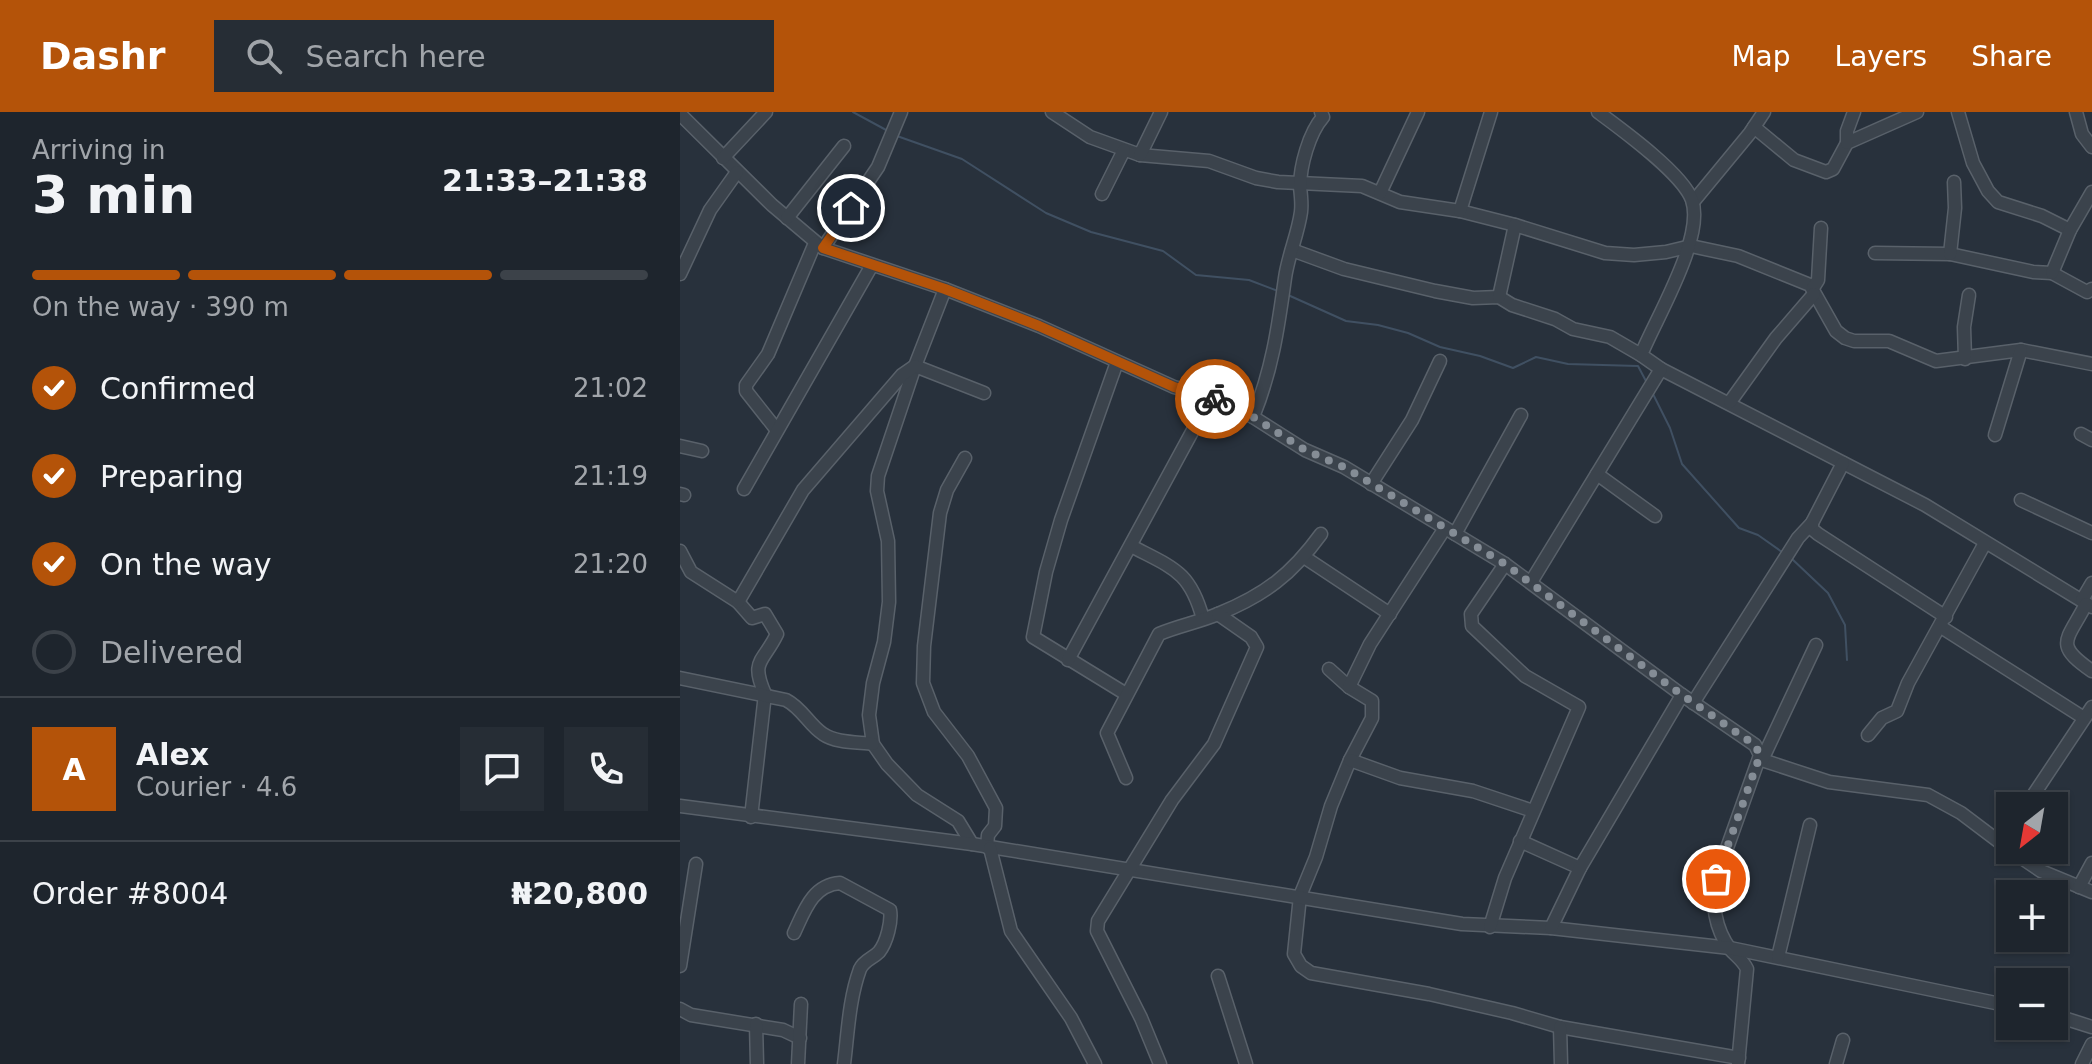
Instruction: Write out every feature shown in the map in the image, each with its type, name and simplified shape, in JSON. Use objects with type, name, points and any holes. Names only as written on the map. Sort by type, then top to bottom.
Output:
[{"type":"street","points":[[723,158],[766,112]]},
{"type":"street","points":[[776,429],[746,391],[746,385],[768,354],[819,246],[878,167],[901,112]]},
{"type":"street","points":[[1052,112],[1090,137],[1140,155],[1209,161],[1256,178],[1300,184],[1351,184],[1414,206],[1460,211],[1605,253],[1634,255],[1691,246],[1757,262],[1810,285],[1836,331],[1845,338],[1889,341],[1936,361],[2021,350],[2092,364]]},
{"type":"street","points":[[1070,125],[1079,112]]},
{"type":"street","points":[[1140,155],[1161,112]]},
{"type":"street","points":[[1253,417],[1268,381],[1285,280],[1302,209],[1300,184],[1317,123],[1323,117],[1321,112]]},
{"type":"street","points":[[1380,193],[1418,112]]},
{"type":"street","points":[[1460,211],[1491,112]]},
{"type":"street","points":[[1598,112],[1639,141],[1685,186],[1693,202],[1691,246],[1641,355]]},
{"type":"street","points":[[1693,202],[1764,112]]},
{"type":"street","points":[[1754,127],[1794,160],[1826,172],[1833,169],[1847,143],[1847,131],[1854,112]]},
{"type":"street","points":[[1847,143],[1917,112]]},
{"type":"street","points":[[1958,112],[1973,163],[1988,191],[1998,202],[2042,216],[2070,230]]},
{"type":"street","points":[[680,114],[737,172],[819,246],[945,289],[1039,326],[1174,387],[1211,397],[1253,417],[1295,444],[1335,462],[1505,564],[1755,745],[1761,757],[1829,782],[1928,795],[1961,813],[1996,840]]},
{"type":"street","points":[[2078,115],[2082,134],[2092,147]]},
{"type":"street","points":[[787,218],[844,146]]},
{"type":"street","points":[[1102,194],[1124,150]]},
{"type":"street","points":[[680,274],[710,210],[737,172]]},
{"type":"street","points":[[1950,254],[1955,208],[1954,182]]},
{"type":"street","points":[[2052,273],[2070,230],[2092,192]]},
{"type":"street","points":[[1499,297],[1515,225]]},
{"type":"street","points":[[1730,402],[1813,291],[1818,280],[1821,228]]},
{"type":"street","points":[[1292,250],[1344,269],[1435,291],[1473,298],[1499,297],[1573,329],[1610,337],[1661,369],[1925,505],[2087,604]]},
{"type":"street","points":[[1875,253],[1950,254],[2033,272],[2052,273],[2081,290],[2092,289]]},
{"type":"street","points":[[744,489],[872,265]]},
{"type":"street","points":[[945,289],[878,476],[877,491],[888,541],[889,602],[869,715],[873,744],[887,764],[910,788],[958,821],[972,844]]},
{"type":"street","points":[[1965,359],[1964,327],[1969,295]]},
{"type":"street","points":[[1995,435],[2021,350]]},
{"type":"street","points":[[1371,484],[1412,420],[1440,361]]},
{"type":"street","points":[[1117,362],[1061,520],[1032,631],[1038,642],[1126,694]]},
{"type":"street","points":[[915,366],[984,393]]},
{"type":"street","points":[[738,602],[803,490],[878,401],[915,366]]},
{"type":"street","points":[[1531,582],[1661,369]]},
{"type":"street","points":[[1068,660],[1211,397]]},
{"type":"street","points":[[1349,687],[1370,644],[1450,531],[1521,415]]},
{"type":"street","points":[[680,446],[702,451]]},
{"type":"street","points":[[965,458],[947,490],[940,513],[924,646],[923,683],[934,712],[968,756],[996,808],[995,826],[988,835],[988,848],[1011,931],[1071,1018],[1095,1064]]},
{"type":"street","points":[[1693,703],[1798,538],[1812,523],[1843,463]]},
{"type":"street","points":[[1597,474],[1655,516]]},
{"type":"street","points":[[2021,500],[2092,533]]},
{"type":"street","points":[[1812,523],[1812,529],[1818,534],[1943,622],[2088,713],[2035,792]]},
{"type":"street","points":[[1126,778],[1107,733],[1159,634],[1218,614],[1268,590],[1304,557],[1321,534]]},
{"type":"street","points":[[1868,735],[1882,718],[1897,711],[1908,683],[1985,543]]},
{"type":"street","points":[[1131,546],[1183,576],[1196,593],[1203,619]]},
{"type":"street","points":[[680,551],[686,574],[738,602],[752,618],[765,614],[777,634],[757,667],[757,676],[765,694],[751,817]]},
{"type":"street","points":[[1304,557],[1390,614]]},
{"type":"street","points":[[1490,927],[1520,841],[1579,707],[1525,676],[1472,626],[1471,614],[1505,564]]},
{"type":"street","points":[[2092,583],[2087,604],[2067,642],[2071,657],[2092,671]]},
{"type":"street","points":[[1160,1064],[1141,1018],[1097,931],[1098,921],[1172,800],[1214,744],[1257,647],[1251,637],[1218,614]]},
{"type":"street","points":[[1329,669],[1349,687],[1372,701],[1373,709],[1372,718],[1350,760],[1300,896],[1294,954],[1301,966],[1311,973],[1429,994],[1560,1027],[1738,1061],[1747,969],[1730,948],[1720,928],[1713,894],[1761,757],[1816,645]]},
{"type":"street","points":[[680,678],[765,694],[795,705],[822,734],[873,744]]},
{"type":"street","points":[[1551,928],[1580,868],[1682,695]]},
{"type":"street","points":[[1350,760],[1400,778],[1473,791],[1533,811]]},
{"type":"street","points":[[680,806],[972,844],[1490,927],[1551,928],[1730,948],[1996,1003]]},
{"type":"street","points":[[1778,957],[1810,825]]},
{"type":"street","points":[[1520,841],[1580,868]]},
{"type":"street","points":[[2079,887],[2092,863]]},
{"type":"street","points":[[680,966],[684,917],[696,864]]},
{"type":"street","points":[[2031,864],[2092,892]]},
{"type":"street","points":[[794,933],[811,898],[832,884],[840,883],[890,910],[891,920],[879,952],[862,964],[852,998],[844,1064]]},
{"type":"street","points":[[1218,976],[1246,1064]]},
{"type":"street","points":[[798,1064],[801,1004]]},
{"type":"street","points":[[680,1009],[691,1015],[783,1030],[800,1038]]},
{"type":"street","points":[[2068,1019],[2092,1027]]},
{"type":"street","points":[[756,1024],[757,1064]]},
{"type":"street","points":[[1560,1027],[1561,1064]]},
{"type":"street","points":[[1836,1064],[1843,1040]]},
{"type":"street","points":[[2082,1064],[2092,1044]]},
{"type":"waterway","points":[[853,112],[888,131]]},
{"type":"waterway","points":[[897,136],[962,159],[1046,213],[1091,232],[1163,251],[1196,275],[1249,280],[1278,291]]},
{"type":"waterway","points":[[1288,295],[1346,321],[1408,333],[1440,347],[1480,356],[1513,368],[1536,357],[1568,364],[1638,366],[1647,383]]},
{"type":"waterway","points":[[1652,392],[1670,428],[1682,464],[1739,528],[1758,535],[1782,552]]},
{"type":"waterway","points":[[1791,558],[1828,593],[1845,625],[1847,660]]},
{"type":"way so far","points":[[1215,399],[1253,417],[1305,450],[1344,467],[1505,564],[1755,745],[1760,755],[1716,879]]},
{"type":"route","points":[[851,208],[823,248],[945,289],[1039,326],[1174,387],[1215,399]]}]
